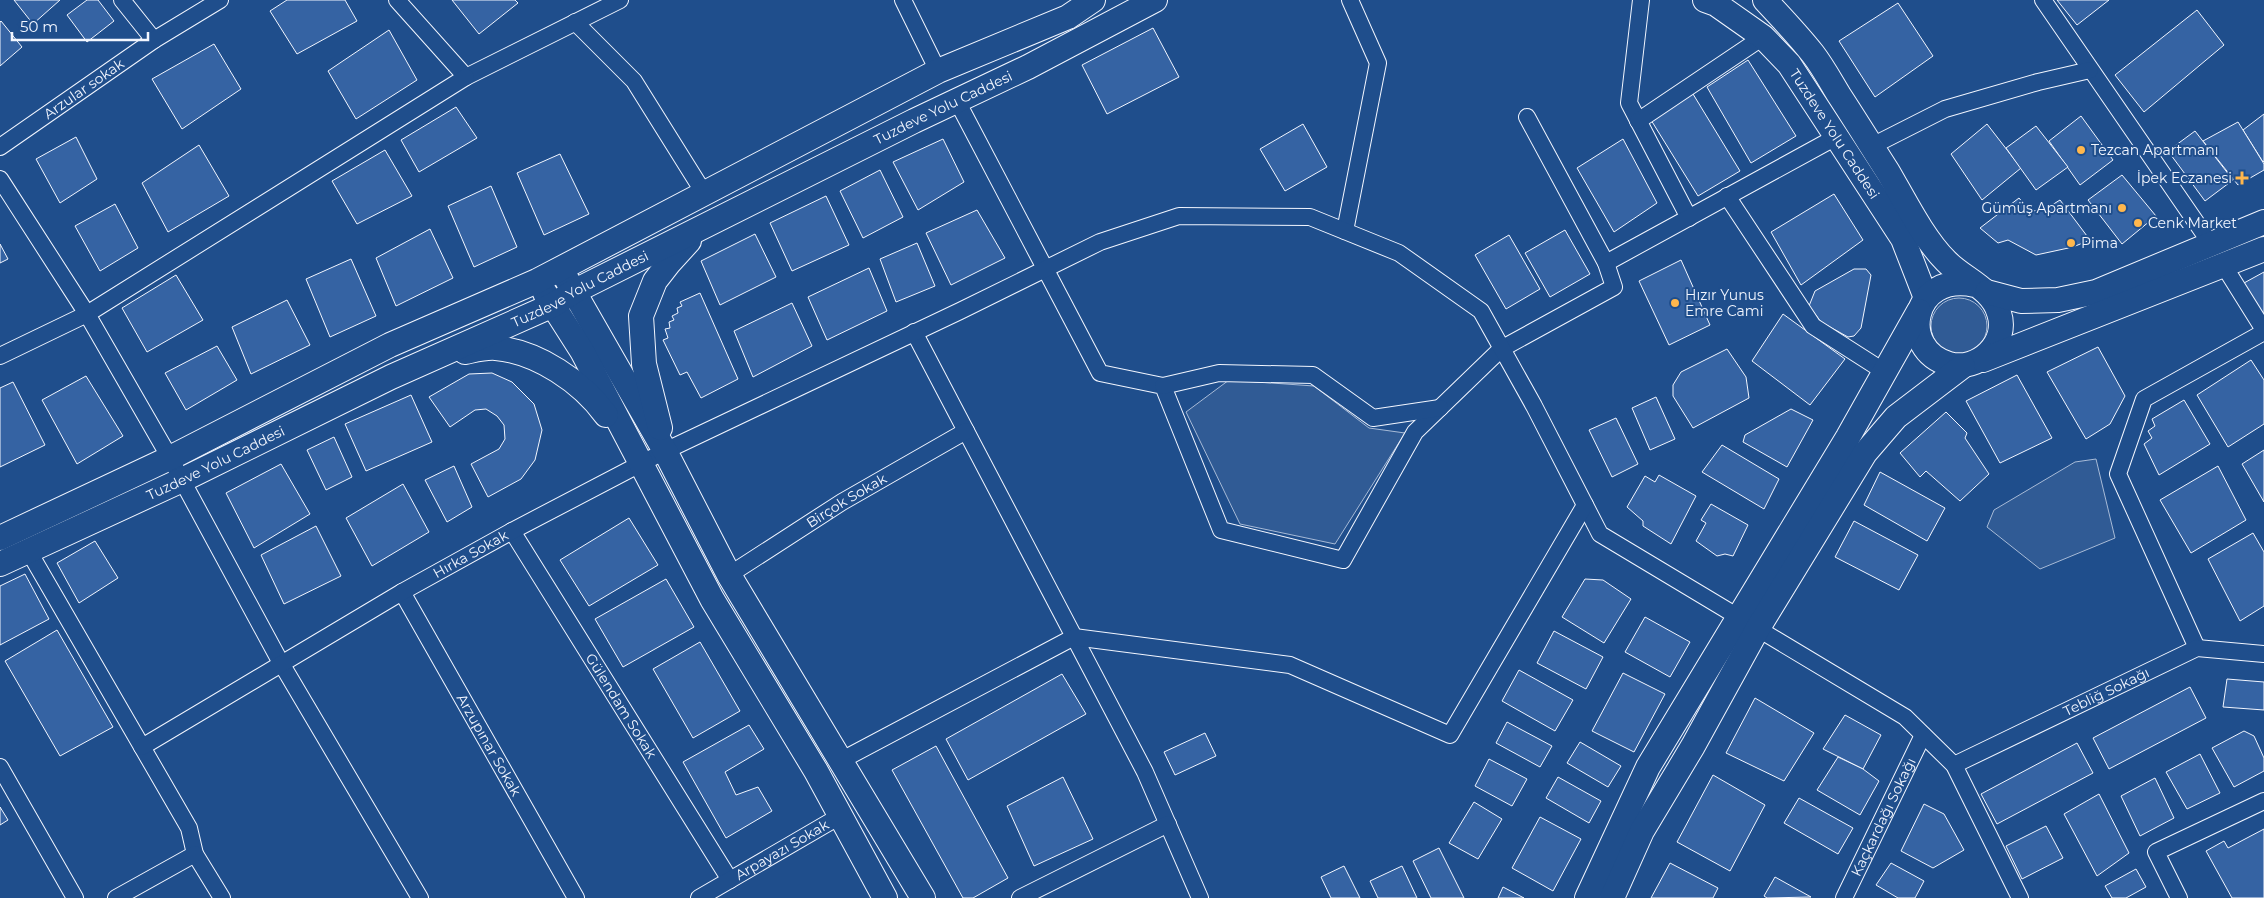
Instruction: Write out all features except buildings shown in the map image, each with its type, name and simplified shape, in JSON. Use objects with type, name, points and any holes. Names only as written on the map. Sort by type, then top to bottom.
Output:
[{"type":"main road","name":"Tuzdeve Yolu Caddesi","points":[[0,538],[170,458],[390,345],[537,281],[560,267],[938,70],[1068,17],[1093,0]]},
{"type":"main road","name":"Tuzdeve Yolu Caddesi","points":[[0,564],[182,480],[391,377],[553,306],[573,292],[1028,67],[1155,0]]},
{"type":"main road","name":"Tuzdeve Yolu Caddesi","points":[[1705,0],[1716,4],[1763,37],[1789,64],[1904,239],[1922,305]]},
{"type":"main road","name":"Tuzdeve Yolu Caddesi","points":[[1765,0],[1814,55],[1923,230],[1946,261],[1981,289]]},
{"type":"main road","points":[[1612,898],[1642,831],[1693,746],[1747,623],[1922,305],[1936,289],[1948,283],[1962,282],[2021,301],[2058,300],[2096,292],[2264,222]]},
{"type":"main road","points":[[665,452],[644,364],[641,316],[655,281],[701,229]]},
{"type":"main road","points":[[1922,305],[1918,331],[1926,350],[1936,359],[1949,364],[1970,364],[2264,249]]},
{"type":"main road","points":[[560,267],[665,452],[729,575],[923,898]]},
{"type":"main road","points":[[537,281],[582,351],[712,599],[816,771],[882,896]]},
{"type":"main road","points":[[1587,898],[1648,767],[1865,453],[1896,417],[1993,348],[2001,329],[2000,315],[1996,303],[1981,289]]},
{"type":"main road","points":[[436,357],[494,347],[527,354],[558,372],[593,398],[642,463]]},
{"type":"street","points":[[122,0],[154,40]]},
{"type":"street","name":"Arzular sokak","points":[[0,147],[154,40],[220,0]]},
{"type":"street","points":[[397,0],[466,77]]},
{"type":"street","points":[[0,356],[87,314],[466,77],[620,0]]},
{"type":"street","points":[[903,0],[938,70]]},
{"type":"street","points":[[1346,231],[1378,63],[1350,0]]},
{"type":"street","points":[[1641,0],[1629,103],[1688,218]]},
{"type":"street","points":[[2043,0],[2211,244]]},
{"type":"street","points":[[575,22],[634,81],[704,193]]},
{"type":"street","points":[[1638,121],[1763,37]]},
{"type":"street","points":[[1872,146],[1945,109],[2038,82],[2090,70]]},
{"type":"street","points":[[957,101],[1044,270],[1100,373],[1163,386],[1219,373],[1313,375],[1373,418],[1440,408]]},
{"type":"street","points":[[1163,386],[1221,530],[1343,560],[1415,432],[1501,349],[1614,287],[1606,263],[1527,117]]},
{"type":"street","points":[[1606,263],[1838,136]]},
{"type":"street","points":[[0,179],[87,314],[170,458],[281,663],[420,898]]},
{"type":"street","points":[[1727,196],[1813,326],[1885,372]]},
{"type":"street","name":"Hırka Sokak","points":[[142,747],[402,592],[512,531],[642,463],[1100,242],[1179,216],[1310,218],[1399,252],[1481,311],[1600,534],[1905,717],[1954,765],[2020,898]]},
{"type":"street","points":[[2224,266],[2264,331],[2144,400],[2118,474],[2197,648],[2264,654]]},
{"type":"street","points":[[914,332],[1145,772],[1200,898]]},
{"type":"street","name":"Birçok Sokak","points":[[729,575],[842,502],[966,431]]},
{"type":"street","points":[[840,761],[1074,636],[1290,665],[1450,735],[1585,505]]},
{"type":"street","name":"Gülendam Sokak","points":[[512,531],[730,880]]},
{"type":"street","points":[[28,550],[189,828],[195,854],[222,898]]},
{"type":"street","name":"Arzupınar Sokak","points":[[402,592],[576,898]]},
{"type":"street","name":"Tebliğ Sokağı","points":[[1954,765],[2197,648]]},
{"type":"street","name":"Kaçkardağı Sokağı","points":[[1844,898],[1923,735]]},
{"type":"street","points":[[0,766],[75,898]]},
{"type":"street","points":[[2179,898],[2156,852],[2264,802]]},
{"type":"street","name":"Arpayazı Sokak","points":[[699,898],[840,816]]},
{"type":"street","points":[[1020,898],[1168,824]]},
{"type":"street","points":[[116,898],[195,854]]},
{"type":"shaded area","points":[[1953,298],[1965,298],[1975,302],[1983,310],[1987,326],[1983,342],[1975,350],[1965,354],[1953,354],[1943,350],[1935,342],[1931,332],[1931,320],[1935,310],[1943,302]]},
{"type":"shaded area","points":[[1229,380],[1314,386],[1369,428],[1405,433],[1335,544],[1240,524],[1186,412]]},
{"type":"shaded area","points":[[2096,459],[2115,538],[2040,569],[1987,527],[1994,510],[2075,462]]},
{"type":"place","name":"Tezcan Apartmanı","points":[[2081,150]]},
{"type":"place","name":"İpek Eczanesi","points":[[2242,178]]},
{"type":"place","name":"Gümüş Apartmanı","points":[[2122,208]]},
{"type":"place","name":"Cenk Market","points":[[2138,223]]},
{"type":"place","name":"Pima","points":[[2071,243]]},
{"type":"place","name":"Hızır Yunus Emre Cami","points":[[1675,303]]}]
